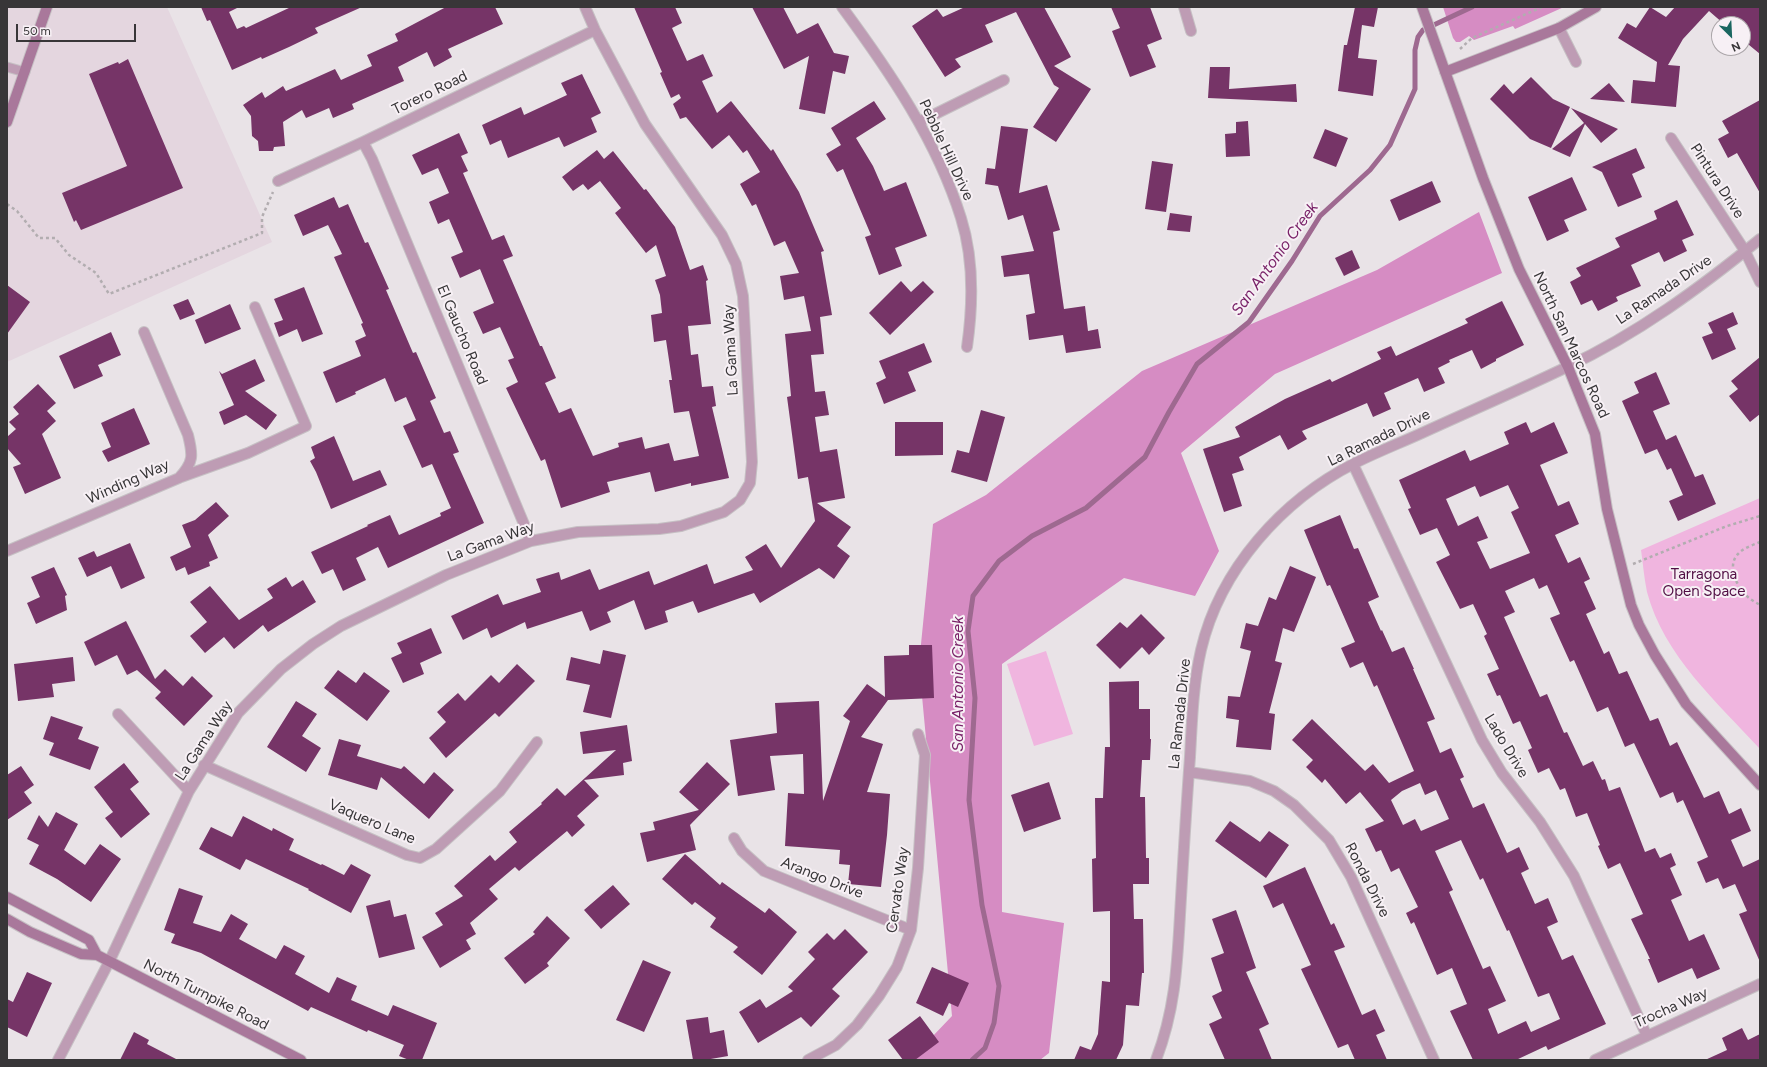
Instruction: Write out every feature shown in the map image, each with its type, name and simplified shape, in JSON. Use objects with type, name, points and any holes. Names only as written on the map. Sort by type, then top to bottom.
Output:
[{"type":"street","points":[[7,122],[47,7]]},
{"type":"street","name":"La Gama Way","points":[[58,1060],[109,962],[189,791],[238,713],[281,669],[313,644],[341,626],[446,575],[531,541],[578,532],[659,529],[681,526],[724,512],[740,500],[750,483],[752,462],[743,296],[736,264],[722,235],[645,124],[595,30],[585,7]]},
{"type":"street","name":"Pebble Hill Drive","points":[[842,7],[875,51],[919,122],[945,176],[961,219],[970,261],[972,315],[967,347]]},
{"type":"street","points":[[1184,7],[1191,31]]},
{"type":"street","name":"North San Marcos Road","points":[[1422,7],[1483,178],[1519,269],[1568,367],[1595,434],[1607,509],[1631,605],[1639,625],[1655,655],[1686,704],[1760,785]]},
{"type":"street","points":[[1445,72],[1560,28],[1596,7]]},
{"type":"street","points":[[1560,28],[1576,62]]},
{"type":"street","name":"Torero Road","points":[[278,181],[363,142],[595,30]]},
{"type":"street","points":[[919,122],[1004,80]]},
{"type":"street","name":"Pintura Drive","points":[[1671,138],[1745,251],[1760,282]]},
{"type":"street","name":"El Gaucho Road","points":[[363,142],[375,166],[531,541]]},
{"type":"street","name":"La Ramada Drive","points":[[1156,1060],[1168,1023],[1175,991],[1178,963],[1193,703],[1202,648],[1210,624],[1232,575],[1252,546],[1279,516],[1308,492],[1353,464],[1568,367],[1633,331],[1695,290],[1760,239]]},
{"type":"street","points":[[179,478],[248,453],[306,426],[255,307]]},
{"type":"street","name":"Winding Way","points":[[8,547],[179,478],[188,468],[192,451],[188,435],[144,332]]},
{"type":"street","name":"Lado Drive","points":[[1353,464],[1482,740],[1502,773],[1540,822],[1574,876],[1647,1036]]},
{"type":"street","points":[[118,714],[189,791]]},
{"type":"street","name":"Cervato Way","points":[[808,1060],[836,1045],[857,1025],[879,996],[897,967],[911,930],[918,868],[925,755],[918,734]]},
{"type":"street","name":"Vaquero Lane","points":[[204,765],[408,855],[420,858],[436,849],[500,791],[537,742]]},
{"type":"street","name":"Ronda Drive","points":[[1189,772],[1250,781],[1274,791],[1294,805],[1329,840],[1351,877],[1434,1060]]},
{"type":"street","name":"Arango Drive","points":[[734,838],[742,851],[764,871],[911,930]]},
{"type":"street","name":"North Turnpike Road","points":[[7,897],[89,940],[97,955]]},
{"type":"street","name":"North Turnpike Road","points":[[7,919],[30,932],[81,954],[97,955],[301,1060]]},
{"type":"street","name":"Trocha Way","points":[[1595,1060],[1760,984]]},
{"type":"lane","points":[[7,67],[25,72]]},
{"type":"path","points":[[1460,49],[1472,38],[1542,7]]},
{"type":"path","points":[[7,204],[17,211],[39,238],[55,238],[69,255],[96,273],[109,294],[262,233],[262,217],[278,181]]},
{"type":"path","points":[[1622,568],[1727,526],[1760,516]]},
{"type":"path","points":[[1760,542],[1737,554],[1734,560],[1733,572],[1738,585],[1745,595],[1760,605]]},
{"type":"shaded area","points":[[7,7],[167,7],[272,242],[7,362]]},
{"type":"shaded area","points":[[1443,7],[1564,7],[1515,29],[1513,26],[1474,40],[1469,36],[1460,42],[1456,42],[1453,38]]},
{"type":"shaded area","points":[[1479,212],[1502,273],[1275,374],[1181,453],[1219,551],[1195,596],[1124,578],[1002,664],[1002,912],[1064,923],[1049,1053],[1040,1060],[910,1060],[952,1016],[919,664],[933,524],[986,495],[1142,371],[1377,270]]},
{"type":"green space","name":"Tarragona Open Space","points":[[1760,498],[1760,749],[1694,677],[1666,637],[1655,615],[1647,592],[1641,550]]},
{"type":"green space","points":[[1046,651],[1073,734],[1034,746],[1007,664]]},
{"type":"building","points":[[201,7],[239,7],[229,12],[237,29],[244,26],[246,28],[291,7],[362,7],[315,28],[318,33],[262,59],[261,57],[232,70],[210,20],[207,21]]},
{"type":"building","points":[[446,7],[495,7],[503,24],[448,49],[452,57],[434,67],[427,52],[398,67],[404,81],[352,104],[354,109],[333,118],[329,108],[306,118],[302,110],[283,122],[285,146],[274,147],[273,151],[259,151],[258,141],[252,136],[251,116],[243,105],[262,92],[265,98],[283,86],[286,91],[335,69],[341,80],[372,66],[367,55],[398,41],[395,34]]},
{"type":"building","points":[[634,7],[675,7],[682,23],[672,28],[687,61],[703,54],[713,76],[702,81],[717,113],[731,101],[771,151],[773,149],[799,192],[824,251],[821,252],[832,315],[820,317],[824,354],[811,355],[815,392],[825,391],[829,415],[815,417],[820,452],[837,449],[845,498],[817,503],[851,527],[837,546],[850,556],[834,579],[819,568],[760,603],[754,593],[698,613],[693,601],[665,611],[668,622],[645,630],[634,600],[607,612],[611,622],[590,631],[582,611],[527,629],[525,622],[491,638],[487,628],[463,640],[451,616],[498,594],[503,605],[541,592],[536,579],[559,572],[561,580],[590,569],[599,590],[649,571],[654,585],[707,564],[714,584],[753,570],[745,557],[766,544],[781,568],[815,521],[808,477],[798,479],[787,397],[791,396],[785,334],[811,331],[804,296],[784,300],[780,276],[799,273],[785,241],[774,246],[756,204],[752,206],[740,184],[760,172],[747,150],[743,153],[729,135],[712,149],[686,117],[680,119],[673,104],[681,98],[679,94],[671,98],[660,73],[662,72]]},
{"type":"building","points":[[752,7],[783,7],[797,34],[818,23],[834,53],[849,56],[845,74],[833,71],[825,114],[799,109],[809,56],[784,69]]},
{"type":"building","points":[[965,7],[1044,7],[1071,57],[1054,66],[1091,89],[1056,142],[1033,127],[1059,88],[1054,85],[1016,12],[985,25],[993,42],[955,59],[961,67],[945,77],[912,26],[937,9],[943,17]]},
{"type":"building","points":[[1111,7],[1150,7],[1162,39],[1147,45],[1156,67],[1130,77],[1112,31],[1120,28]]},
{"type":"building","points":[[1355,7],[1378,7],[1374,27],[1362,25],[1358,58],[1377,60],[1373,96],[1338,91],[1344,45],[1347,45]]},
{"type":"building","points":[[1650,7],[1666,17],[1675,7],[1760,7],[1760,54],[1751,47],[1751,16],[1715,16],[1709,11],[1683,39],[1668,65],[1680,66],[1676,107],[1631,103],[1633,80],[1655,82],[1657,62],[1618,38],[1627,23],[1636,28]]},
{"type":"building","points":[[128,59],[183,188],[81,230],[76,220],[74,222],[62,193],[127,166],[89,74],[118,62],[119,64]]},
{"type":"building","points":[[1210,67],[1230,67],[1229,89],[1296,84],[1297,102],[1208,98]]},
{"type":"building","points":[[582,74],[601,113],[591,118],[597,132],[564,147],[559,137],[508,158],[501,140],[490,145],[482,125],[521,107],[524,115],[567,95],[561,83]]},
{"type":"building","points":[[1531,77],[1553,99],[1570,107],[1551,148],[1530,139],[1490,99],[1504,84],[1513,94]]},
{"type":"building","points":[[1609,83],[1625,102],[1590,99]]},
{"type":"building","points":[[1760,100],[1760,193],[1737,153],[1728,158],[1718,139],[1729,133],[1722,121]]},
{"type":"building","points":[[874,101],[886,119],[856,138],[873,166],[884,191],[906,182],[927,236],[895,248],[902,266],[879,275],[865,237],[871,235],[843,169],[837,172],[826,154],[841,145],[831,128]]},
{"type":"building","points":[[1571,108],[1618,129],[1601,143],[1585,124],[1570,157],[1552,149],[1584,123]]},
{"type":"building","points":[[1248,121],[1250,156],[1226,157],[1225,134],[1236,133],[1236,122]]},
{"type":"building","points":[[1001,126],[1028,129],[1019,193],[1047,185],[1060,230],[1053,232],[1064,309],[1085,306],[1088,331],[1098,329],[1101,348],[1066,353],[1063,335],[1029,340],[1026,315],[1035,313],[1029,274],[1004,277],[1001,256],[1034,251],[1023,215],[1008,220],[998,186],[985,184],[987,168],[995,169]]},
{"type":"building","points":[[1325,129],[1348,138],[1336,167],[1313,158]]},
{"type":"building","points":[[459,133],[468,153],[461,156],[468,171],[463,173],[492,240],[504,235],[513,256],[503,260],[540,346],[542,346],[556,378],[545,383],[559,413],[571,408],[593,456],[619,447],[618,443],[642,437],[645,449],[669,443],[674,461],[699,456],[689,411],[674,413],[669,380],[672,380],[666,340],[654,342],[651,315],[662,313],[660,295],[655,280],[666,276],[656,245],[646,253],[615,213],[621,208],[600,181],[588,190],[583,184],[573,191],[562,177],[597,150],[604,159],[613,151],[644,190],[646,189],[675,227],[690,270],[703,265],[708,280],[706,281],[711,324],[688,326],[691,355],[698,354],[702,387],[713,386],[716,406],[712,407],[729,478],[691,486],[691,483],[655,492],[650,472],[607,482],[610,492],[561,508],[545,459],[541,461],[506,388],[518,382],[508,360],[514,358],[500,327],[483,334],[473,312],[494,303],[480,269],[460,278],[451,257],[463,252],[449,219],[438,224],[429,202],[449,193],[438,168],[422,175],[412,155]]},
{"type":"building","points":[[1636,148],[1645,168],[1632,174],[1642,197],[1618,207],[1602,172],[1592,167]]},
{"type":"building","points":[[1152,161],[1173,164],[1166,212],[1145,209]]},
{"type":"building","points":[[1572,177],[1587,210],[1564,220],[1569,231],[1547,241],[1528,197]]},
{"type":"building","points":[[1432,181],[1441,202],[1399,221],[1390,200]]},
{"type":"building","points":[[334,197],[339,208],[348,204],[365,243],[368,242],[389,289],[386,290],[413,353],[416,352],[436,398],[430,401],[444,433],[450,431],[459,452],[453,454],[484,523],[388,568],[378,547],[356,558],[366,580],[343,591],[333,569],[322,574],[311,552],[390,515],[399,535],[441,516],[440,513],[451,508],[432,464],[422,468],[403,426],[416,420],[406,397],[395,402],[385,378],[336,403],[323,372],[361,356],[355,341],[366,336],[361,324],[363,323],[334,257],[342,254],[328,225],[303,236],[294,215]]},
{"type":"building","points":[[1677,200],[1694,235],[1682,240],[1687,251],[1664,262],[1659,252],[1631,265],[1641,286],[1616,297],[1618,301],[1598,311],[1592,300],[1581,305],[1570,282],[1581,276],[1576,268],[1620,247],[1615,238],[1657,219],[1654,211]]},
{"type":"building","points":[[1170,213],[1192,216],[1190,232],[1167,230]]},
{"type":"building","points":[[1352,250],[1360,268],[1344,276],[1335,258]]},
{"type":"building","points":[[901,281],[911,292],[923,281],[934,292],[890,335],[869,313]]},
{"type":"building","points":[[7,285],[30,302],[7,334]]},
{"type":"building","points":[[304,287],[323,334],[302,342],[297,329],[279,337],[274,323],[283,320],[274,299]]},
{"type":"building","points":[[188,299],[195,314],[180,320],[173,305]]},
{"type":"building","points":[[1502,301],[1524,345],[1496,359],[1496,361],[1481,369],[1472,350],[1449,360],[1450,362],[1438,368],[1445,383],[1424,392],[1418,378],[1384,393],[1391,409],[1373,417],[1367,403],[1302,431],[1307,439],[1288,450],[1280,435],[1239,457],[1244,470],[1232,474],[1242,506],[1224,512],[1203,449],[1240,437],[1235,427],[1285,399],[1330,379],[1332,382],[1381,359],[1377,352],[1391,346],[1396,356],[1468,323],[1465,319]]},
{"type":"building","points":[[230,304],[241,329],[205,344],[195,320]]},
{"type":"building","points":[[1733,312],[1738,324],[1727,329],[1736,349],[1712,360],[1702,337],[1713,333],[1708,323]]},
{"type":"building","points":[[111,332],[121,355],[98,365],[103,376],[74,389],[59,356]]},
{"type":"building","points":[[924,343],[932,362],[908,372],[916,391],[884,404],[876,383],[886,378],[879,361]]},
{"type":"building","points":[[1760,357],[1760,414],[1750,422],[1729,396],[1738,389],[1731,381]]},
{"type":"building","points":[[255,359],[265,381],[245,391],[277,415],[266,430],[246,415],[224,425],[219,412],[234,405],[219,371],[222,374]]},
{"type":"building","points":[[1656,372],[1670,404],[1653,411],[1666,440],[1676,435],[1695,477],[1703,474],[1716,504],[1678,521],[1669,501],[1683,495],[1671,468],[1667,470],[1657,449],[1645,454],[1622,401],[1639,393],[1634,382]]},
{"type":"building","points":[[38,384],[56,403],[47,411],[56,421],[42,434],[61,478],[25,494],[13,467],[21,464],[7,448],[7,437],[16,429],[9,422],[19,414],[13,407]]},
{"type":"building","points":[[134,408],[150,444],[108,462],[102,451],[111,447],[101,423]]},
{"type":"building","points":[[981,410],[1005,417],[987,482],[951,472],[957,450],[969,453]]},
{"type":"building","points":[[895,422],[943,422],[943,455],[895,456]]},
{"type":"building","points":[[1526,422],[1531,433],[1554,422],[1568,453],[1540,465],[1558,506],[1569,501],[1579,524],[1555,535],[1568,563],[1580,557],[1590,579],[1584,582],[1596,609],[1586,614],[1604,654],[1609,651],[1619,674],[1627,671],[1650,721],[1658,718],[1670,746],[1677,742],[1704,798],[1719,791],[1729,814],[1741,808],[1751,831],[1731,840],[1743,867],[1760,859],[1760,962],[1739,914],[1747,911],[1735,884],[1723,889],[1718,878],[1706,883],[1697,862],[1708,857],[1683,800],[1677,803],[1673,792],[1660,798],[1634,743],[1625,747],[1608,707],[1597,712],[1574,660],[1570,662],[1550,618],[1560,614],[1547,585],[1539,589],[1534,578],[1505,591],[1515,612],[1504,617],[1540,697],[1547,694],[1564,733],[1567,732],[1583,766],[1593,761],[1602,780],[1605,779],[1609,791],[1620,787],[1645,852],[1655,848],[1660,858],[1671,853],[1676,865],[1670,868],[1682,895],[1671,900],[1689,941],[1704,934],[1720,969],[1697,979],[1692,968],[1658,983],[1648,959],[1650,959],[1631,919],[1643,914],[1620,863],[1608,869],[1598,846],[1600,845],[1587,813],[1576,817],[1565,788],[1560,790],[1549,768],[1538,773],[1528,750],[1532,748],[1520,721],[1513,724],[1500,695],[1497,696],[1487,674],[1499,669],[1484,636],[1487,634],[1473,604],[1460,609],[1436,562],[1450,555],[1437,528],[1420,535],[1408,509],[1411,508],[1399,480],[1465,450],[1470,461],[1509,444],[1504,432]],"holes":[[[1508,485],[1519,508],[1511,512],[1530,553],[1490,569],[1477,542],[1488,538],[1478,516],[1458,526],[1446,499],[1475,486],[1480,497]]]},
{"type":"building","points":[[334,436],[353,481],[380,470],[387,485],[331,509],[310,461],[315,458],[311,447]]},
{"type":"building","points":[[216,502],[229,516],[208,535],[218,558],[209,562],[210,566],[188,575],[185,567],[176,571],[170,557],[191,547],[182,525],[195,520]]},
{"type":"building","points":[[1340,515],[1354,549],[1358,548],[1379,597],[1368,602],[1381,631],[1382,630],[1392,652],[1404,647],[1414,669],[1435,719],[1427,722],[1440,753],[1451,748],[1464,777],[1460,779],[1473,808],[1484,803],[1507,853],[1519,847],[1529,869],[1521,873],[1535,904],[1548,898],[1558,922],[1547,927],[1562,960],[1573,955],[1606,1024],[1548,1050],[1546,1046],[1516,1060],[1473,1060],[1450,1011],[1467,1004],[1452,968],[1437,975],[1414,922],[1411,924],[1406,913],[1418,907],[1399,868],[1391,872],[1381,850],[1376,852],[1365,829],[1384,821],[1360,792],[1346,804],[1325,779],[1322,783],[1306,767],[1313,760],[1292,740],[1312,719],[1365,771],[1373,764],[1389,783],[1414,771],[1377,685],[1374,687],[1363,662],[1350,668],[1341,648],[1355,642],[1330,585],[1327,586],[1304,530]],"holes":[[[1420,783],[1425,795],[1436,790],[1449,819],[1421,831],[1415,819],[1403,825],[1391,800],[1402,791]],[[1461,840],[1480,880],[1483,878],[1507,931],[1509,930],[1538,997],[1549,993],[1560,1019],[1531,1032],[1526,1021],[1498,1034],[1488,1009],[1506,1001],[1490,966],[1483,969],[1449,892],[1453,890],[1435,851]]]},
{"type":"building","points":[[130,543],[145,578],[121,589],[111,566],[87,577],[78,558],[94,551],[97,557]]},
{"type":"building","points":[[1290,566],[1316,577],[1294,632],[1283,628],[1275,661],[1282,663],[1269,713],[1275,714],[1271,750],[1236,747],[1239,720],[1226,718],[1228,696],[1240,697],[1251,651],[1240,648],[1246,623],[1258,626],[1269,597],[1276,600]]},
{"type":"building","points":[[54,567],[67,595],[65,596],[67,610],[36,624],[27,603],[40,597],[31,577]]},
{"type":"building","points":[[286,577],[292,587],[303,580],[316,602],[268,632],[263,625],[234,649],[224,637],[205,653],[190,636],[207,622],[190,602],[210,586],[239,620],[273,598],[267,589]]},
{"type":"building","points":[[1141,614],[1165,638],[1149,655],[1142,647],[1120,669],[1096,645],[1120,622],[1127,628]]},
{"type":"building","points":[[126,621],[155,679],[165,669],[183,686],[192,676],[213,696],[184,726],[155,698],[161,692],[137,670],[127,675],[117,655],[95,666],[84,642]]},
{"type":"building","points":[[431,628],[442,653],[420,663],[424,674],[403,683],[391,658],[402,653],[397,643]]},
{"type":"building","points":[[909,645],[932,645],[934,698],[888,700],[861,737],[883,744],[867,792],[890,794],[887,835],[881,887],[848,884],[850,865],[839,864],[840,850],[785,846],[788,793],[804,794],[803,754],[770,756],[775,790],[738,796],[730,740],[777,733],[775,703],[819,701],[823,801],[850,721],[843,716],[867,684],[885,697],[884,656],[909,655]]},
{"type":"building","points":[[603,650],[626,655],[611,718],[583,712],[590,685],[566,680],[571,657],[600,664]]},
{"type":"building","points":[[73,657],[75,681],[52,684],[54,697],[18,701],[14,664]]},
{"type":"building","points":[[517,664],[535,681],[499,717],[495,713],[446,758],[429,738],[446,722],[437,712],[458,693],[465,701],[491,675],[499,683]]},
{"type":"building","points":[[338,670],[356,683],[364,672],[390,691],[367,721],[324,688]]},
{"type":"building","points":[[1139,681],[1139,709],[1150,709],[1151,739],[1150,760],[1142,760],[1140,797],[1145,797],[1146,858],[1149,858],[1149,884],[1133,884],[1134,919],[1143,919],[1144,973],[1142,973],[1139,1006],[1126,1005],[1123,1045],[1116,1060],[1074,1060],[1080,1046],[1091,1050],[1098,1034],[1102,981],[1110,982],[1110,911],[1093,912],[1092,859],[1096,858],[1095,798],[1103,798],[1105,747],[1110,747],[1109,682]]},
{"type":"building","points":[[296,701],[317,714],[302,736],[321,748],[306,772],[267,747]]},
{"type":"building","points":[[51,716],[83,727],[78,739],[99,747],[90,770],[49,755],[54,743],[43,739]]},
{"type":"building","points":[[627,725],[632,761],[623,763],[624,775],[584,780],[599,796],[577,816],[585,825],[572,837],[567,831],[519,871],[515,867],[489,889],[498,899],[470,923],[476,934],[466,940],[471,949],[440,968],[422,937],[443,925],[435,913],[463,896],[454,886],[490,855],[495,861],[517,842],[509,832],[542,804],[541,803],[557,788],[565,796],[616,750],[583,754],[580,732]]},
{"type":"building","points":[[339,739],[361,745],[357,756],[401,769],[404,766],[424,784],[434,772],[454,790],[429,819],[381,777],[377,790],[328,775]]},
{"type":"building","points":[[707,762],[730,784],[690,825],[696,850],[647,862],[640,833],[655,830],[653,822],[699,810],[679,792]]},
{"type":"building","points":[[124,763],[139,782],[130,789],[150,814],[121,838],[105,818],[113,812],[94,787]]},
{"type":"building","points":[[21,766],[34,785],[24,792],[32,803],[7,820],[7,775]]},
{"type":"building","points":[[1049,782],[1061,819],[1024,832],[1011,795]]},
{"type":"building","points":[[56,812],[78,824],[64,850],[85,865],[100,844],[121,859],[91,902],[57,879],[29,864],[39,845],[27,839],[39,815],[48,827]]},
{"type":"building","points":[[243,816],[272,831],[273,828],[294,839],[289,850],[321,865],[322,864],[344,875],[351,864],[371,875],[351,913],[308,890],[309,889],[246,859],[240,870],[199,849],[211,827],[232,837]]},
{"type":"building","points":[[1230,821],[1260,842],[1269,831],[1289,845],[1266,878],[1215,841]]},
{"type":"building","points":[[685,854],[720,885],[722,882],[765,913],[769,908],[797,932],[762,975],[733,952],[738,947],[710,927],[716,918],[695,902],[692,905],[662,879]]},
{"type":"building","points":[[1305,867],[1331,925],[1334,923],[1345,947],[1334,951],[1362,1015],[1375,1009],[1385,1031],[1376,1035],[1387,1060],[1355,1060],[1348,1044],[1338,1048],[1301,969],[1311,965],[1283,903],[1273,908],[1263,886]]},
{"type":"building","points":[[613,885],[630,904],[601,929],[584,910]]},
{"type":"building","points":[[179,888],[203,896],[193,923],[221,932],[231,914],[248,924],[239,939],[276,959],[284,945],[305,956],[295,974],[329,993],[337,977],[357,986],[351,1000],[388,1016],[393,1005],[437,1023],[422,1060],[409,1060],[399,1056],[404,1045],[368,1030],[367,1032],[311,1007],[308,1011],[201,953],[171,943],[175,934],[164,930]]},
{"type":"building","points":[[390,900],[394,917],[406,914],[415,949],[379,958],[366,906]]},
{"type":"building","points":[[1236,910],[1256,968],[1246,972],[1269,1024],[1259,1029],[1272,1060],[1225,1060],[1209,1024],[1222,1018],[1212,996],[1222,991],[1211,958],[1224,953],[1212,919]]},
{"type":"building","points":[[547,916],[570,938],[547,963],[549,966],[525,984],[504,958],[535,934],[533,932]]},
{"type":"building","points":[[845,929],[868,952],[832,989],[840,996],[811,1027],[801,1017],[758,1043],[739,1012],[760,999],[766,1008],[793,991],[788,987],[815,959],[808,952],[827,933],[834,940]]},
{"type":"building","points":[[643,960],[671,972],[644,1032],[616,1020]]},
{"type":"building","points":[[932,967],[969,983],[958,1007],[949,1003],[943,1016],[916,1003]]},
{"type":"building","points":[[27,972],[52,983],[27,1037],[7,1027],[7,999],[13,1002]]},
{"type":"building","points":[[920,1016],[939,1042],[915,1060],[903,1060],[888,1040]]},
{"type":"building","points":[[708,1017],[710,1033],[724,1030],[728,1056],[705,1060],[693,1060],[686,1020]]},
{"type":"building","points":[[1742,1028],[1748,1040],[1760,1034],[1760,1060],[1705,1060],[1727,1050],[1722,1038]]},
{"type":"building","points":[[134,1032],[149,1040],[147,1044],[178,1060],[120,1060]]},
{"type":"waterway","name":"San Antonio Creek","points":[[972,1060],[985,1048],[994,1023],[999,986],[982,905],[969,800],[975,698],[968,631],[973,596],[999,561],[1032,536],[1086,508],[1145,457],[1197,364],[1249,322],[1292,261],[1320,216],[1370,170],[1390,145],[1415,89],[1415,50],[1418,37],[1423,30],[1472,7]]}]
